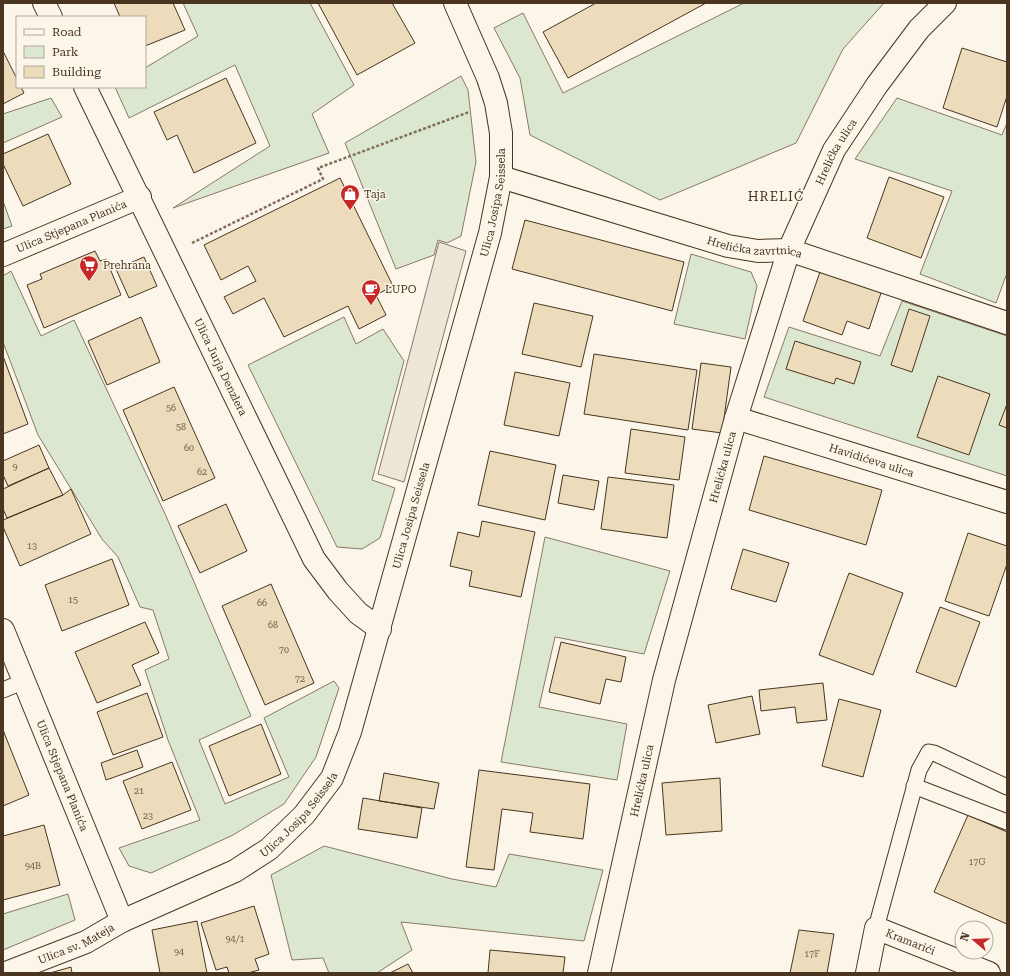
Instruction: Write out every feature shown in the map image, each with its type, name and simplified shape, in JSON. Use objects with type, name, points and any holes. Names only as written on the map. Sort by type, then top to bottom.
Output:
[{"type":"street","points":[[44,3],[50,16]]},
{"type":"street","name":"Ulica Josipa Seissela","points":[[122,921],[235,871],[269,849],[304,815],[332,778],[350,732],[490,232],[501,177],[501,133],[496,103],[488,78],[455,3]]},
{"type":"street","name":"Hrelićka ulica","points":[[599,973],[664,680],[736,418],[789,250],[834,150],[891,66],[919,29],[945,3]]},
{"type":"street","name":"Ulica Jurja Denzlera","points":[[86,88],[140,197],[314,559],[338,591],[358,613],[380,629]]},
{"type":"street","name":"Hrelićka zavrtnica","points":[[501,177],[728,246],[758,251],[789,250],[1007,323]]},
{"type":"street","name":"Ulica Stjepana Planića","points":[[3,255],[140,197]]},
{"type":"street","name":"Havidićeva ulica","points":[[736,418],[1007,502]]},
{"type":"street","name":"Ulica Stjepana Planića","points":[[3,630],[122,921]]},
{"type":"street","name":"Ulica sv. Mateja","points":[[6,973],[86,942],[122,921]]},
{"type":"street","name":"Kramarići","points":[[867,973],[876,928],[989,973]]},
{"type":"lane","points":[[3,690],[25,681]]},
{"type":"lane","points":[[876,928],[914,786],[919,770],[929,752],[1007,787]]},
{"type":"lane","points":[[914,786],[1007,822]]},
{"type":"path","points":[[167,254],[323,179],[318,168],[430,125],[496,103]]},
{"type":"green space","points":[[183,3],[310,3],[354,85],[312,114],[329,153],[173,208],[270,146],[235,65],[129,118],[115,88],[146,88],[146,67],[198,36]]},
{"type":"green space","points":[[744,3],[884,3],[843,49],[796,143],[660,200],[530,135],[520,78],[494,28],[523,13],[563,93]]},
{"type":"green space","points":[[461,76],[468,90],[476,162],[461,236],[447,243],[438,240],[434,255],[396,269],[345,143]]},
{"type":"green space","points":[[51,98],[62,117],[3,143],[3,114]]},
{"type":"green space","points":[[897,98],[1002,135],[1007,123],[1007,273],[996,303],[920,274],[952,191],[855,159]]},
{"type":"green space","points":[[3,201],[12,226],[3,229]]},
{"type":"green space","points":[[691,254],[751,272],[757,286],[745,339],[674,324]]},
{"type":"green space","points":[[11,271],[41,336],[74,320],[166,516],[251,716],[199,740],[225,804],[289,777],[264,718],[334,681],[339,688],[316,757],[284,804],[233,835],[151,873],[129,866],[119,848],[200,820],[168,740],[145,670],[169,659],[153,610],[140,607],[118,557],[102,539],[38,435],[3,342],[3,276]]},
{"type":"green space","points":[[902,301],[1007,336],[1007,476],[764,397],[789,327],[880,356]]},
{"type":"green space","points":[[344,317],[356,344],[383,329],[404,361],[372,480],[395,488],[380,538],[362,549],[337,547],[248,365]]},
{"type":"green space","points":[[545,537],[670,571],[644,654],[555,637],[539,707],[627,724],[617,780],[501,762]]},
{"type":"green space","points":[[324,846],[452,879],[496,887],[509,854],[603,870],[584,941],[401,922],[412,950],[377,973],[329,973],[323,958],[292,960],[271,875]]},
{"type":"green space","points":[[68,894],[75,920],[3,950],[3,914]]},
{"type":"shaded area","points":[[439,242],[466,251],[404,482],[378,474]]},
{"type":"building","points":[[114,3],[173,3],[185,30],[146,46],[146,16],[120,16]]},
{"type":"building","points":[[318,3],[392,3],[415,43],[357,75]]},
{"type":"building","points":[[596,3],[706,3],[568,78],[543,32]]},
{"type":"building","points":[[962,48],[1007,62],[1007,96],[997,127],[943,108]]},
{"type":"building","points":[[3,51],[16,77],[16,88],[22,88],[24,93],[3,104]]},
{"type":"building","points":[[226,78],[256,143],[194,173],[177,135],[167,140],[154,112]]},
{"type":"building","points":[[48,134],[71,184],[23,206],[3,164],[3,154]]},
{"type":"building","points":[[889,177],[944,197],[921,258],[867,238]]},
{"type":"building","points":[[340,178],[393,286],[376,295],[386,315],[359,329],[348,306],[284,337],[264,298],[233,314],[224,297],[256,281],[248,266],[221,280],[204,245]]},
{"type":"building","points":[[525,220],[684,262],[672,311],[512,269]]},
{"type":"building","points":[[95,251],[100,261],[106,259],[121,295],[44,328],[27,285],[42,279],[40,274]]},
{"type":"building","points":[[144,257],[157,286],[129,298],[116,269]]},
{"type":"building","points":[[821,269],[882,290],[869,329],[847,321],[842,335],[803,321]]},
{"type":"building","points":[[534,303],[593,316],[581,367],[522,354]]},
{"type":"building","points":[[909,309],[930,316],[912,372],[891,365]]},
{"type":"building","points":[[141,317],[160,362],[107,385],[88,341]]},
{"type":"building","points":[[795,341],[861,362],[854,384],[836,378],[834,384],[786,369]]},
{"type":"building","points":[[594,354],[697,370],[688,430],[584,414]]},
{"type":"building","points":[[3,356],[28,424],[3,434]]},
{"type":"building","points":[[701,363],[731,367],[722,433],[692,429]]},
{"type":"building","points":[[515,372],[570,383],[559,436],[504,425]]},
{"type":"building","points":[[938,376],[990,394],[969,455],[917,437]]},
{"type":"building","points":[[174,387],[215,478],[163,501],[123,410]]},
{"type":"building","points":[[1007,404],[1007,428],[999,425]]},
{"type":"building","points":[[631,429],[685,437],[679,480],[625,473]]},
{"type":"building","points":[[39,445],[49,468],[8,486],[3,475],[3,461]]},
{"type":"building","points":[[490,451],[556,465],[545,520],[478,505]]},
{"type":"building","points":[[764,456],[882,490],[866,545],[749,510]]},
{"type":"building","points":[[49,468],[63,495],[7,518],[3,509],[3,489]]},
{"type":"building","points":[[563,475],[599,481],[594,510],[558,503]]},
{"type":"building","points":[[608,477],[674,485],[667,538],[601,529]]},
{"type":"building","points":[[71,489],[91,534],[20,566],[3,527],[3,520],[63,495]]},
{"type":"building","points":[[226,504],[247,551],[200,573],[178,526]]},
{"type":"building","points":[[482,521],[535,532],[521,597],[469,586],[472,571],[450,566],[458,532],[479,537]]},
{"type":"building","points":[[968,533],[1007,546],[1007,564],[989,616],[945,601]]},
{"type":"building","points":[[743,549],[789,563],[776,602],[731,589]]},
{"type":"building","points":[[112,559],[129,605],[62,631],[45,585]]},
{"type":"building","points":[[849,573],[903,593],[873,675],[819,655]]},
{"type":"building","points":[[271,584],[314,683],[265,705],[222,606]]},
{"type":"building","points":[[940,607],[980,622],[956,687],[916,672]]},
{"type":"building","points":[[145,622],[159,653],[132,665],[141,685],[97,703],[75,652]]},
{"type":"building","points":[[561,642],[626,657],[621,682],[606,679],[600,704],[549,692]]},
{"type":"building","points":[[823,683],[827,720],[797,723],[795,707],[761,711],[759,690]]},
{"type":"building","points":[[147,693],[163,737],[113,755],[97,712]]},
{"type":"building","points":[[752,696],[760,734],[716,743],[708,705]]},
{"type":"building","points":[[839,699],[881,710],[863,777],[822,766]]},
{"type":"building","points":[[261,724],[281,774],[229,796],[209,746]]},
{"type":"building","points":[[3,730],[29,795],[3,806]]},
{"type":"building","points":[[137,750],[143,767],[106,780],[101,763]]},
{"type":"building","points":[[172,762],[191,810],[142,829],[123,781]]},
{"type":"building","points":[[479,770],[590,784],[583,839],[530,832],[533,813],[502,809],[494,870],[466,867]]},
{"type":"building","points":[[384,773],[439,783],[434,809],[379,801]]},
{"type":"building","points":[[720,778],[722,831],[666,835],[662,783]]},
{"type":"building","points":[[363,798],[422,808],[417,838],[358,829]]},
{"type":"building","points":[[968,815],[1007,832],[1007,924],[934,892]]},
{"type":"building","points":[[44,825],[60,885],[3,900],[3,836]]},
{"type":"building","points":[[254,906],[269,954],[255,959],[259,970],[248,973],[229,973],[227,967],[216,970],[201,923]]},
{"type":"building","points":[[197,921],[207,973],[160,973],[152,930]]},
{"type":"building","points":[[799,930],[834,934],[827,973],[790,973]]},
{"type":"building","points":[[490,950],[565,957],[563,973],[488,973]]},
{"type":"building","points":[[408,964],[413,973],[390,973]]},
{"type":"building","points":[[71,967],[72,973],[50,973]]},
{"type":"place","name":"Taja","points":[[350,211]]},
{"type":"place","name":"Prehrana","points":[[89,282]]},
{"type":"place","name":"LUPO","points":[[371,306]]},
{"type":"district","name":"HRELIĆ","points":[[776,196]]}]
